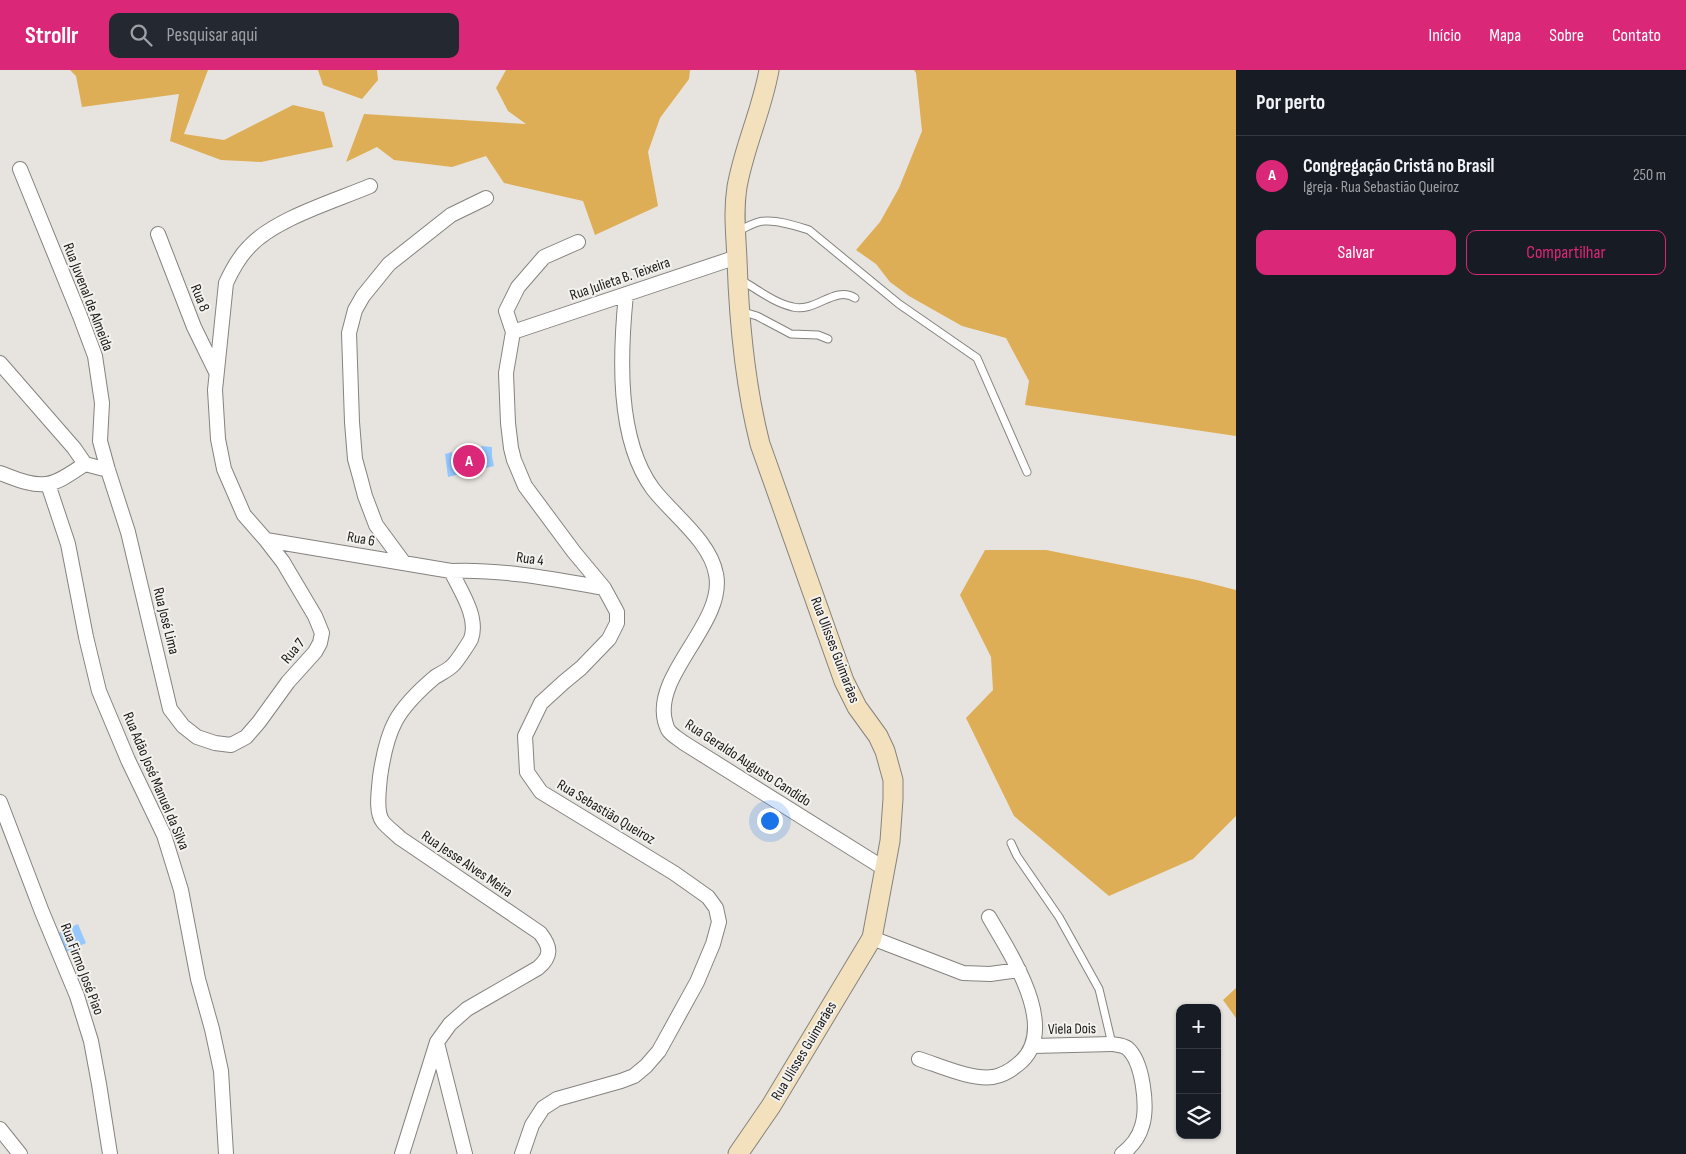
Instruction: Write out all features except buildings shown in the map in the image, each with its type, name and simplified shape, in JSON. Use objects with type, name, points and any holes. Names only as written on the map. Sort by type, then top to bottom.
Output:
[{"type":"main road","name":"Rua Ulisses Guimarães","points":[[738,1154],[771,1106],[872,938],[890,841],[892,815],[893,780],[890,767],[878,736],[857,707],[844,681],[760,444],[752,414],[740,311],[735,232],[737,190],[742,164],[769,70]]},
{"type":"street","name":"Rua Juvenal de Almeida","points":[[20,169],[95,356],[102,403],[100,441],[108,470]]},
{"type":"street","name":"Rua 7","points":[[231,745],[246,737],[288,682],[316,652],[322,632],[315,616],[283,562],[244,515],[224,469],[216,416],[216,373],[226,283],[231,270],[249,246],[281,223],[370,186]]},
{"type":"street","points":[[404,563],[376,525],[365,496],[355,459],[352,422],[350,333],[355,310],[363,296],[389,264],[451,215],[486,198]]},
{"type":"street","name":"Rua 8","points":[[158,234],[194,327],[216,373]]},
{"type":"street","name":"Rua Sebastião Queiroz","points":[[522,1154],[532,1125],[543,1108],[556,1099],[634,1076],[646,1066],[659,1050],[697,982],[713,944],[719,922],[716,908],[708,897],[674,873],[541,792],[527,772],[525,736],[541,703],[582,668],[609,640],[617,623],[617,612],[604,588],[554,526],[525,486],[514,460],[508,423],[506,373],[513,332],[506,311],[518,288],[544,257],[578,242]]},
{"type":"street","name":"Rua Julieta B. Teixeira","points":[[513,332],[737,257]]},
{"type":"street","name":"Rua Geraldo Augusto Candido","points":[[626,294],[622,336],[626,420],[633,452],[643,475],[654,490],[693,533],[711,558],[716,574],[717,590],[709,612],[699,633],[682,659],[664,699],[664,717],[668,730],[684,743],[885,869]]},
{"type":"street","points":[[0,363],[74,448],[85,464],[108,470]]},
{"type":"street","points":[[0,473],[36,484],[48,484],[59,480],[85,464]]},
{"type":"street","name":"Rua José Lima","points":[[108,470],[128,532],[170,709],[184,726],[197,736],[215,744],[231,745]]},
{"type":"street","name":"Rua Adão José Manuel da Silva","points":[[48,484],[68,544],[88,647],[99,690],[128,760],[164,835],[181,890],[198,979],[221,1071],[226,1154]]},
{"type":"street","name":"Rua 6","points":[[266,540],[451,571]]},
{"type":"street","name":"Rua 4","points":[[451,571],[476,570],[500,572],[604,588]]},
{"type":"street","name":"Rua Jesse Alves Meira","points":[[437,1042],[450,1024],[467,1009],[538,968],[546,961],[549,953],[547,942],[540,933],[400,838],[382,821],[378,799],[383,752],[388,734],[395,720],[410,702],[436,677],[454,665],[471,640],[473,627],[470,611],[451,571]]},
{"type":"street","name":"Rua Firmo José Piao","points":[[0,802],[42,912],[77,996],[90,1041],[99,1084],[110,1154]]},
{"type":"street","points":[[919,1059],[968,1075],[993,1077],[1007,1073],[1024,1061],[1033,1046],[1036,1022],[1031,1000],[1019,970],[989,917]]},
{"type":"street","points":[[872,938],[963,973],[990,974],[1019,970]]},
{"type":"street","points":[[402,1154],[437,1042]]},
{"type":"street","points":[[437,1042],[466,1154]]},
{"type":"street","points":[[1112,1044],[1127,1048],[1136,1062],[1142,1079],[1144,1104],[1142,1125],[1130,1151]]},
{"type":"street","name":"Viela Dois","points":[[1033,1046],[1112,1044]]},
{"type":"street","points":[[0,1129],[20,1154]]},
{"type":"lane","points":[[735,232],[766,220],[792,224],[809,230],[899,304],[977,358],[1027,472]]},
{"type":"lane","points":[[738,278],[777,301],[793,308],[810,306],[839,294],[846,294],[855,298]]},
{"type":"lane","points":[[740,311],[757,316],[791,334],[818,335],[828,339]]},
{"type":"lane","points":[[1011,843],[1059,917],[1099,990],[1112,1044]]},
{"type":"shaded area","points":[[70,70],[208,70],[184,134],[224,140],[293,105],[324,112],[333,147],[261,162],[221,160],[170,141],[179,94],[82,107],[76,76]]},
{"type":"shaded area","points":[[318,70],[377,70],[378,80],[362,99],[323,85]]},
{"type":"shaded area","points":[[506,70],[690,70],[689,79],[660,118],[648,152],[658,206],[595,235],[583,201],[504,183],[486,156],[452,167],[394,160],[377,147],[346,162],[364,114],[526,124],[508,111],[496,88]]},
{"type":"shaded area","points":[[914,70],[1236,70],[1236,436],[1025,405],[1029,381],[1006,338],[962,326],[909,296],[890,282],[876,264],[856,250],[880,222],[899,188],[922,131],[916,73]]},
{"type":"shaded area","points":[[985,550],[1046,550],[1197,580],[1236,590],[1236,816],[1193,859],[1109,896],[1014,816],[966,718],[993,690],[991,657],[960,595]]},
{"type":"shaded area","points":[[1236,988],[1236,1018],[1223,1000]]},
{"type":"place","name":"Congregação Cristã no Brasil","points":[[469,461]]}]
